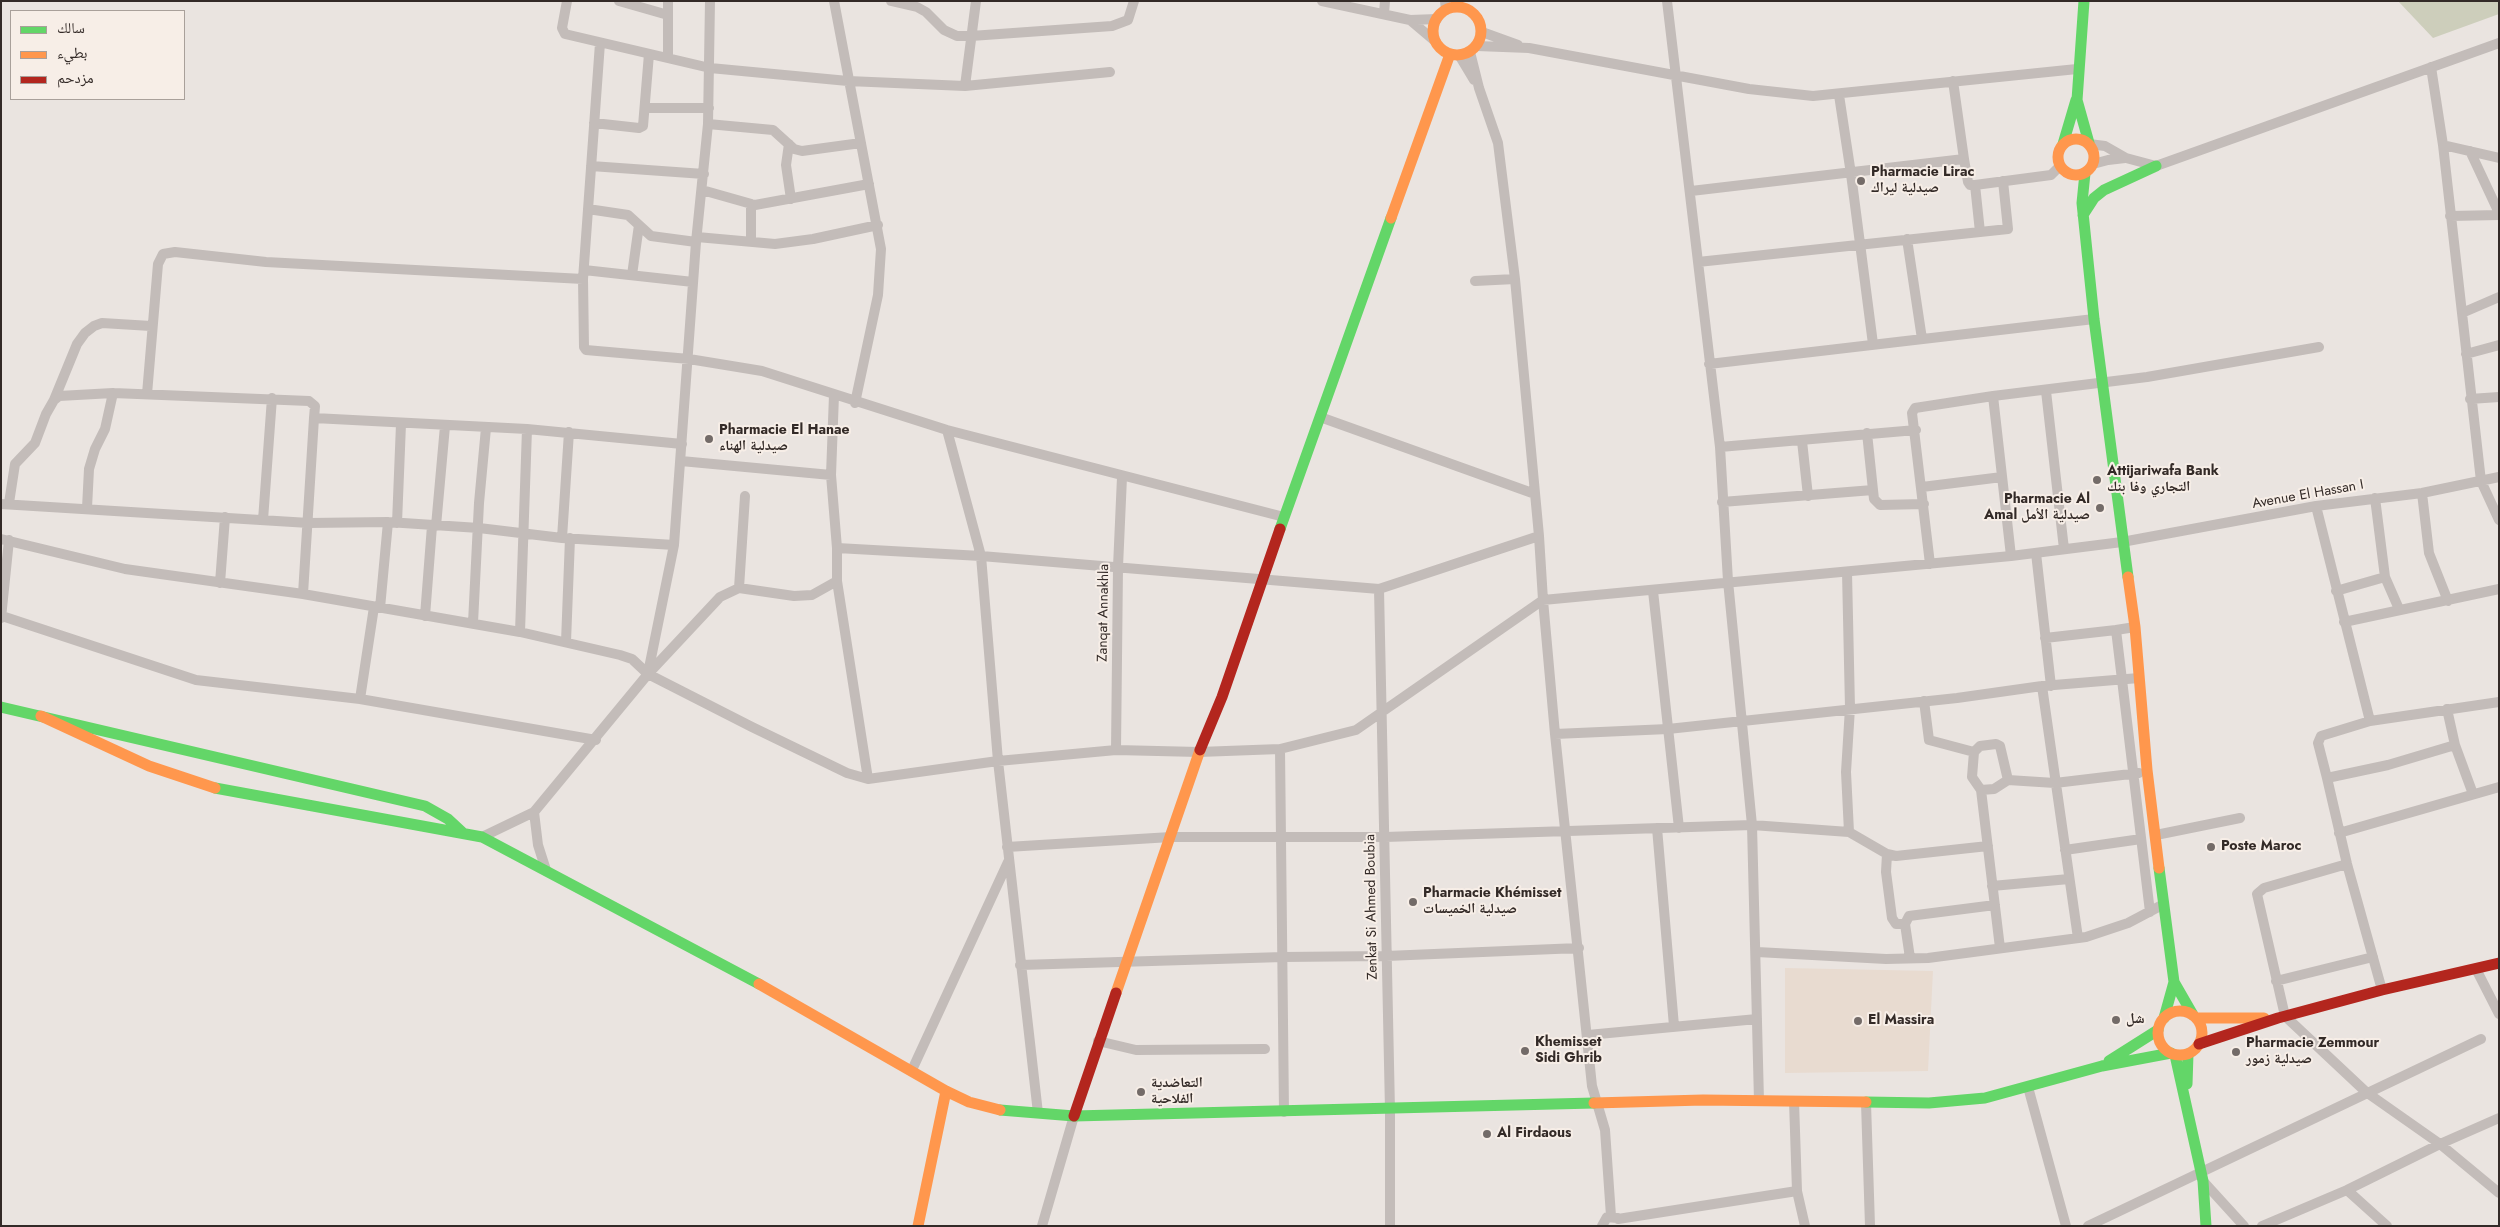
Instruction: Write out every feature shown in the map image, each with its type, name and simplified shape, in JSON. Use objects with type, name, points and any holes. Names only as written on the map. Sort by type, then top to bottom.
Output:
[{"type":"main road","points":[[2082,203],[2062,168],[2058,154],[2077,100],[2084,1]]},
{"type":"main road","points":[[1074,1116],[1098,1041],[1171,837],[1199,752],[1222,697],[1262,579],[1438,91],[1464,52],[1482,32],[1479,20],[1468,5],[1446,5],[1437,18],[1433,30],[1438,45],[1438,91]]},
{"type":"main road","points":[[1438,45],[1464,52]]},
{"type":"main road","points":[[2077,100],[2089,144],[2094,153],[2082,203],[2083,215],[2122,542],[2135,627],[2146,770],[2174,982],[2164,1018],[2158,1030],[2102,1066]]},
{"type":"main road","points":[[2063,144],[2078,138],[2089,144]]},
{"type":"main road","points":[[2083,215],[2094,198],[2104,190],[2156,166]]},
{"type":"main road","points":[[2062,168],[2074,175],[2089,169]]},
{"type":"main road","points":[[1,707],[424,806],[448,819],[462,832]]},
{"type":"main road","points":[[41,716],[149,766],[209,787],[482,837],[714,959],[946,1091],[994,1109],[1074,1116],[1390,1110],[1596,1103],[1759,1100],[1866,1103],[1954,1101],[1985,1098],[2102,1066],[2173,1054],[2188,1054],[2199,1044],[2281,1017],[2382,990],[2499,963]]},
{"type":"main road","points":[[2174,982],[2202,1031],[2199,1044]]},
{"type":"main road","points":[[2164,1018],[2181,1011],[2195,1017],[2281,1017]]},
{"type":"main road","points":[[2158,1030],[2161,1044],[2173,1054],[2186,1098],[2201,1176],[2206,1226]]},
{"type":"main road","points":[[2186,1098],[2188,1054]]},
{"type":"main road","points":[[918,1226],[946,1091]]},
{"type":"street","points":[[567,1],[563,32],[600,43],[710,68],[848,81],[965,86],[1110,72]]},
{"type":"street","points":[[619,1],[668,15]]},
{"type":"street","points":[[668,1],[668,57]]},
{"type":"street","points":[[648,674],[674,544],[689,359],[693,282],[708,124],[710,1]]},
{"type":"street","points":[[834,1],[848,81],[878,225],[881,249],[881,280],[855,402]]},
{"type":"street","points":[[891,1],[917,7],[926,12],[944,30],[957,36],[1112,26],[1128,20],[1134,1]]},
{"type":"street","points":[[965,86],[976,1]]},
{"type":"street","points":[[1322,1],[1410,20],[1437,18]]},
{"type":"street","points":[[1384,13],[1385,1]]},
{"type":"street","points":[[1667,1],[1720,447],[1728,581],[1752,825],[1757,952],[1759,1100]]},
{"type":"street","points":[[1410,20],[1438,45]]},
{"type":"street","points":[[1482,32],[1529,48],[1676,76],[1784,94],[1812,96],[1839,95],[1953,81],[2078,69]]},
{"type":"street","points":[[600,43],[584,274],[584,347],[586,350],[689,359],[762,371],[947,430],[1284,518]]},
{"type":"street","points":[[2089,144],[2105,146],[2126,158],[2156,166],[2499,43]]},
{"type":"street","points":[[1529,48],[1464,52],[1498,143],[1514,279],[1539,536],[1555,734],[1578,948],[1596,1103],[1605,1130],[1616,1220]]},
{"type":"street","points":[[594,123],[642,128],[649,54]]},
{"type":"street","points":[[2431,67],[2443,145],[2470,399],[2481,481],[2499,520]]},
{"type":"street","points":[[1953,81],[1964,159],[1970,185],[2051,175],[2062,168]]},
{"type":"street","points":[[1839,95],[1873,344]]},
{"type":"street","points":[[645,108],[709,108]]},
{"type":"street","points":[[708,124],[774,130],[794,149],[802,151],[861,143]]},
{"type":"street","points":[[789,144],[786,165],[791,199]]},
{"type":"street","points":[[2443,145],[2499,158]]},
{"type":"street","points":[[2450,216],[2499,214],[2470,151]]},
{"type":"street","points":[[2089,169],[2108,160],[2126,158]]},
{"type":"street","points":[[1691,192],[1964,159]]},
{"type":"street","points":[[591,166],[704,174]]},
{"type":"street","points":[[1698,262],[2008,229],[2003,181]]},
{"type":"street","points":[[702,190],[751,204],[791,199],[869,184]]},
{"type":"street","points":[[1975,185],[1980,232]]},
{"type":"street","points":[[751,204],[751,242]]},
{"type":"street","points":[[588,208],[628,215],[652,236],[697,240],[775,244],[812,239],[878,225]]},
{"type":"street","points":[[632,275],[639,225]]},
{"type":"street","points":[[1907,239],[1922,339]]},
{"type":"street","points":[[147,394],[151,326],[158,264],[164,254],[176,252],[266,262],[632,275],[693,282]]},
{"type":"street","points":[[1475,281],[1514,279]]},
{"type":"street","points":[[2462,313],[2499,296]]},
{"type":"street","points":[[1710,364],[2094,319]]},
{"type":"street","points":[[151,326],[102,323],[85,333],[77,344],[35,443],[15,464],[5,503],[309,523],[392,523],[479,528],[566,538],[674,544]]},
{"type":"street","points":[[2466,354],[2499,345]]},
{"type":"street","points":[[1930,564],[1916,430],[1912,413],[1915,408],[1993,396],[2147,377],[2319,347]]},
{"type":"street","points":[[2046,390],[2064,549]]},
{"type":"street","points":[[54,400],[59,396],[66,395],[113,393],[272,398],[312,402],[315,406],[303,594]]},
{"type":"street","points":[[86,508],[89,469],[95,449],[105,429],[113,393]]},
{"type":"street","points":[[834,395],[831,475],[837,548],[837,581],[868,779]]},
{"type":"street","points":[[1993,396],[2011,556]]},
{"type":"street","points":[[2470,399],[2499,397]]},
{"type":"street","points":[[263,520],[272,398]]},
{"type":"street","points":[[1320,417],[1534,494]]},
{"type":"street","points":[[314,418],[401,424],[527,429],[682,444]]},
{"type":"street","points":[[360,699],[392,523],[401,424]]},
{"type":"street","points":[[425,616],[445,426]]},
{"type":"street","points":[[473,623],[486,428]]},
{"type":"street","points":[[520,632],[527,429]]},
{"type":"street","points":[[947,430],[981,556],[998,761],[1038,1113]]},
{"type":"street","points":[[1720,447],[1916,430]]},
{"type":"street","points":[[566,642],[569,432]]},
{"type":"street","points":[[1867,433],[1874,499],[1880,505],[1924,504]]},
{"type":"street","points":[[1802,441],[1808,496]]},
{"type":"street","points":[[681,461],[831,475]]},
{"type":"street","name":"Zanqat Annakhla","points":[[1116,750],[1118,567],[1122,477]]},
{"type":"street","points":[[1922,487],[2002,477]]},
{"type":"street","name":"Avenue El Hassan I","points":[[1543,600],[2036,553],[2122,542],[2316,506],[2422,493],[2499,478]]},
{"type":"street","points":[[1722,502],[1873,490]]},
{"type":"street","points":[[2422,493],[2428,553],[2448,601]]},
{"type":"street","points":[[739,588],[745,496]]},
{"type":"street","points":[[2375,498],[2385,577],[2399,609]]},
{"type":"street","points":[[2316,506],[2370,721]]},
{"type":"street","points":[[220,583],[225,517]]},
{"type":"street","points":[[837,548],[981,556],[1379,589],[1539,536]]},
{"type":"street","points":[[596,740],[360,699],[196,680],[2,617],[5,540],[125,569],[303,594],[473,623],[566,642],[628,658],[648,674],[847,773],[868,779],[998,761],[1116,750],[1199,752],[1280,749],[1356,730],[1543,600]]},
{"type":"street","points":[[2036,553],[2045,638],[2046,686],[2055,783],[2078,938]]},
{"type":"street","points":[[1847,572],[1850,708],[1846,772],[1849,832]]},
{"type":"street","points":[[2336,590],[2385,577]]},
{"type":"street","points":[[482,837],[534,812],[596,740],[648,674],[720,597],[739,588],[806,596],[818,592],[837,581]]},
{"type":"street","name":"Zenkat Si Ahmed Boubia","points":[[1379,589],[1390,1110],[1390,1226]]},
{"type":"street","points":[[2344,622],[2499,589]]},
{"type":"street","points":[[1653,591],[1679,828]]},
{"type":"street","points":[[2045,638],[2135,627]]},
{"type":"street","points":[[2116,630],[2150,912]]},
{"type":"street","points":[[1555,734],[1668,729],[2046,686],[2139,678]]},
{"type":"street","points":[[1924,701],[1929,740],[1974,752]]},
{"type":"street","points":[[2382,990],[2339,833],[2318,737],[2370,721],[2499,702]]},
{"type":"street","points":[[2447,709],[2455,745],[2473,794]]},
{"type":"street","points":[[2000,948],[1981,790],[1972,777],[1974,752],[1980,746],[1996,744],[2000,746],[2008,780]]},
{"type":"street","points":[[2327,778],[2388,764],[2455,745]]},
{"type":"street","points":[[1280,749],[1284,1112]]},
{"type":"street","points":[[1981,790],[1994,789],[2008,780],[2055,783],[2134,775],[2146,770]]},
{"type":"street","points":[[2339,833],[2499,788]]},
{"type":"street","points":[[534,812],[538,845],[546,870]]},
{"type":"street","points":[[2156,835],[2240,818]]},
{"type":"street","points":[[1007,847],[1171,837],[1385,838],[1752,825],[1849,832],[1887,854],[1896,856],[1988,846]]},
{"type":"street","points":[[1657,828],[1674,1026]]},
{"type":"street","points":[[2065,850],[2141,839]]},
{"type":"street","points":[[1887,854],[1886,872],[1892,918],[1896,924],[1906,924]]},
{"type":"street","points":[[912,1070],[1009,861]]},
{"type":"street","points":[[2347,864],[2264,888],[2257,894],[2276,980],[2281,1017],[2366,1092],[2440,1144],[2499,1193]]},
{"type":"street","points":[[1992,886],[2069,879]]},
{"type":"street","points":[[1757,952],[1910,958],[2000,948],[2078,938],[2128,923],[2164,904]]},
{"type":"street","points":[[1910,958],[1906,924],[1909,916],[1995,905]]},
{"type":"street","points":[[1020,965],[1283,957],[1386,956],[1578,948]]},
{"type":"street","points":[[2276,980],[2373,957]]},
{"type":"street","points":[[2476,968],[2499,1014]]},
{"type":"street","points":[[1588,1035],[1757,1019]]},
{"type":"street","points":[[2088,1226],[2201,1176],[2366,1092],[2481,1039]]},
{"type":"street","points":[[1098,1041],[1136,1050],[1265,1049]]},
{"type":"street","points":[[2028,1087],[2066,1226]]},
{"type":"street","points":[[1794,1101],[1797,1190],[1805,1226]]},
{"type":"street","points":[[1866,1103],[1870,1226]]},
{"type":"street","points":[[1042,1226],[1074,1116]]},
{"type":"street","points":[[2262,1226],[2347,1190],[2440,1144],[2499,1118]]},
{"type":"street","points":[[2201,1176],[2244,1226]]},
{"type":"street","points":[[1602,1226],[1604,1219],[1616,1220],[1797,1190]]},
{"type":"street","points":[[2347,1190],[2387,1226]]},
{"type":"green space","points":[[2398,1],[2499,1],[2499,14],[2433,38]]},
{"type":"shaded area","name":"El Massira","points":[[1785,968],[1933,971],[1928,1071],[1785,1073]]},
{"type":"traffic: fast","points":[[2084,1],[2077,100],[2089,143]]},
{"type":"traffic: fast","points":[[2063,144],[2076,100]]},
{"type":"traffic: fast","points":[[2083,215],[2094,198],[2104,190],[2156,166]]},
{"type":"traffic: fast","points":[[2085,173],[2082,203],[2094,319],[2128,577]]},
{"type":"traffic: fast","points":[[1280,529],[1391,218]]},
{"type":"traffic: fast","points":[[1,707],[425,806],[448,819],[462,832]]},
{"type":"traffic: fast","points":[[215,788],[482,837],[759,984]]},
{"type":"traffic: fast","points":[[2159,868],[2174,982],[2193,1015]]},
{"type":"traffic: fast","points":[[2164,1018],[2174,982]]},
{"type":"traffic: fast","points":[[2109,1061],[2158,1030]]},
{"type":"traffic: fast","points":[[1866,1102],[1929,1103],[1985,1098],[2102,1066],[2171,1053]]},
{"type":"traffic: fast","points":[[2187,1084],[2188,1054]]},
{"type":"traffic: fast","points":[[2175,1055],[2203,1181],[2206,1226]]},
{"type":"traffic: fast","points":[[1000,1110],[1074,1116],[1594,1103]]},
{"type":"traffic: slow","points":[[1452,7],[1462,7],[1471,11],[1477,17],[1481,31],[1477,45],[1471,51],[1462,55],[1452,55],[1443,51],[1437,45],[1433,36],[1433,26],[1437,17],[1443,11],[1452,7]]},
{"type":"traffic: slow","points":[[1391,218],[1450,54]]},
{"type":"traffic: slow","points":[[2076,139],[2083,140],[2089,144],[2093,150],[2094,157],[2093,164],[2089,170],[2083,174],[2076,175],[2069,174],[2063,170],[2059,164],[2058,157],[2059,150],[2063,144],[2069,140],[2076,139]]},
{"type":"traffic: slow","points":[[2128,577],[2135,627],[2147,770],[2159,868]]},
{"type":"traffic: slow","points":[[41,716],[149,766],[215,788]]},
{"type":"traffic: slow","points":[[1116,993],[1200,750]]},
{"type":"traffic: slow","points":[[759,984],[946,1091],[969,1102],[1000,1110]]},
{"type":"traffic: slow","points":[[2180,1011],[2192,1015],[2198,1021],[2202,1033],[2198,1045],[2192,1051],[2180,1055],[2168,1051],[2162,1045],[2158,1033],[2162,1021],[2168,1015],[2180,1011]]},
{"type":"traffic: slow","points":[[2196,1018],[2264,1018]]},
{"type":"traffic: slow","points":[[918,1226],[946,1091]]},
{"type":"traffic: slow","points":[[1594,1103],[1703,1100],[1866,1102]]},
{"type":"traffic: jam","points":[[1200,750],[1222,697],[1280,529]]},
{"type":"traffic: jam","points":[[2199,1044],[2278,1018],[2382,990],[2499,963]]},
{"type":"traffic: jam","points":[[1074,1116],[1116,993]]},
{"type":"place","name":"Pharmacie Lirac صيدلية ليراك","points":[[1861,181]]},
{"type":"place","name":"Pharmacie El Hanae صيدلية الهناء","points":[[709,439]]},
{"type":"place","name":"Attijariwafa Bank التجاري وفا بنك","points":[[2097,480]]},
{"type":"place","name":"Pharmacie Al Amal صيدلية الأمل","points":[[2100,508]]},
{"type":"place","name":"Poste Maroc","points":[[2211,847]]},
{"type":"place","name":"Pharmacie Khémisset صيدلية الخميسات","points":[[1413,902]]},
{"type":"place","name":"شل","points":[[2116,1020]]},
{"type":"place","name":"El Massira","points":[[1858,1021]]},
{"type":"place","name":"Khemisset Sidi Ghrib","points":[[1525,1051]]},
{"type":"place","name":"Pharmacie Zemmour صيدلية زمور","points":[[2236,1052]]},
{"type":"place","name":"التعاضدية الفلاحية","points":[[1141,1092]]},
{"type":"place","name":"Al Firdaous","points":[[1487,1134]]}]
